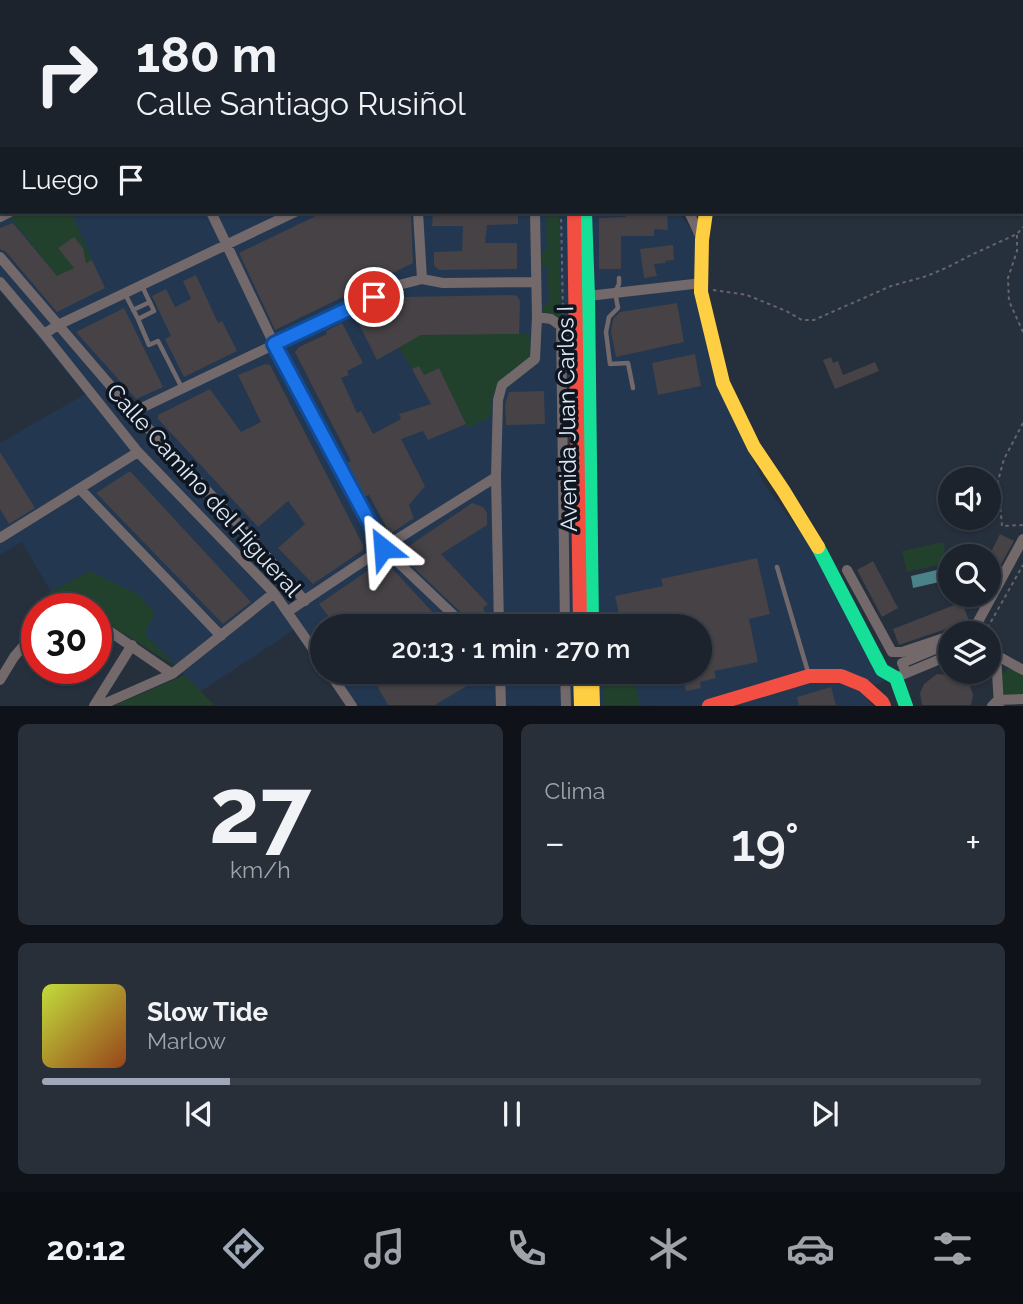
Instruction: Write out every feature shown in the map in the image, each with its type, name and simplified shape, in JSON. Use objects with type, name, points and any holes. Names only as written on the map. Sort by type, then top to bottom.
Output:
[{"type":"street","points":[[212,214],[274,344],[383,548],[453,614]]},
{"type":"street","points":[[44,334],[291,214]]},
{"type":"street","points":[[418,214],[422,279]]},
{"type":"street","points":[[499,614],[496,429],[499,392],[512,376],[530,367],[535,359],[535,214]]},
{"type":"street","name":"Avenida Juan Carlos I","points":[[574,214],[580,614]]},
{"type":"street","name":"Avenida Juan Carlos I","points":[[585,214],[592,614]]},
{"type":"street","points":[[690,214],[702,240]]},
{"type":"street","points":[[706,214],[702,240],[701,292],[723,383],[754,447],[811,534],[882,670],[901,675],[938,660]]},
{"type":"street","name":"Calle Camino del Higueral","points":[[0,257],[132,412],[242,528],[305,601]]},
{"type":"street","points":[[132,412],[398,285],[422,279],[443,283],[535,282]]},
{"type":"street","name":"Calle Camino del Higueral","points":[[0,282],[138,452],[274,593],[310,646]]},
{"type":"street","points":[[588,296],[702,283]]},
{"type":"street","points":[[537,317],[551,319],[561,326],[565,614]]},
{"type":"street","points":[[0,538],[138,452]]},
{"type":"street","points":[[287,612],[496,477]]},
{"type":"street","points":[[79,489],[220,636]]},
{"type":"street","points":[[981,621],[1023,540]]},
{"type":"street","points":[[847,569],[892,652],[902,652],[938,640]]},
{"type":"street","points":[[97,705],[172,674],[274,593]]},
{"type":"street","points":[[112,632],[172,674]]},
{"type":"street","points":[[97,705],[132,645]]},
{"type":"street","points":[[906,705],[901,675],[902,663],[938,648]]},
{"type":"street","points":[[0,680],[21,649]]},
{"type":"street","points":[[1001,658],[1023,670]]},
{"type":"street","points":[[709,705],[809,676],[841,676],[863,685],[884,705]]},
{"type":"street","points":[[337,684],[352,705]]},
{"type":"street","points":[[500,684],[501,705]]},
{"type":"street","points":[[565,684],[566,705]]},
{"type":"street","points":[[580,684],[581,705]]},
{"type":"street","points":[[592,684],[593,705]]},
{"type":"street","points":[[994,684],[996,704],[1023,699]]},
{"type":"lane","points":[[619,278],[614,292],[618,308],[608,317],[606,332],[610,364],[628,363],[633,388]]},
{"type":"lane","points":[[138,319],[154,311],[142,285]]},
{"type":"lane","points":[[124,294],[149,345],[158,341],[183,388]]},
{"type":"lane","points":[[133,310],[150,302]]},
{"type":"lane","points":[[778,568],[809,676]]},
{"type":"path","points":[[561,214],[561,247]]},
{"type":"path","points":[[702,283],[706,289],[747,295],[802,320],[814,320],[891,286],[948,267],[1017,234],[1023,227]]},
{"type":"path","points":[[1017,234],[1017,251],[1008,278],[1009,301],[1023,332]]},
{"type":"path","points":[[1023,423],[1004,459],[998,481],[1002,526],[1023,526]]},
{"type":"path","points":[[983,621],[1023,565]]},
{"type":"shaded area","points":[[0,214],[680,214],[697,238],[697,297],[716,384],[764,484],[813,549],[886,680],[861,692],[873,706],[358,705],[342,684],[712,684],[712,614],[310,614],[310,640],[300,626],[201,691],[144,634],[91,571],[51,592],[22,542],[0,555],[0,443],[85,394],[0,291]]},
{"type":"shaded area","points":[[17,214],[72,214],[92,260],[57,276],[10,217]]},
{"type":"shaded area","points":[[546,214],[559,214],[561,321],[542,311],[543,306],[549,302],[547,267],[542,266],[542,254],[547,248]]},
{"type":"shaded area","points":[[530,333],[531,356],[502,378],[493,394],[490,417],[468,428],[439,368],[424,375],[419,366],[412,369],[399,347],[421,335]]},
{"type":"shaded area","points":[[943,542],[938,544],[938,565],[907,572],[902,551]]},
{"type":"shaded area","points":[[938,570],[938,582],[913,588],[911,576]]},
{"type":"shaded area","points":[[90,571],[139,595],[155,613],[145,634],[177,667],[112,626],[112,593],[50,592]]},
{"type":"shaded area","points":[[1007,669],[1015,669],[1023,674],[1023,696],[1008,697],[1001,691],[1001,675]]},
{"type":"shaded area","points":[[185,675],[214,705],[115,705]]},
{"type":"shaded area","points":[[603,684],[636,684],[640,705],[603,705]]},
{"type":"building","points":[[320,214],[411,214],[413,263],[275,330],[239,253]]},
{"type":"building","points":[[433,214],[518,214],[518,224],[487,225],[485,243],[517,243],[517,269],[439,270],[434,266],[434,252],[462,251],[463,226],[432,226]]},
{"type":"building","points":[[626,214],[667,214],[668,230],[654,229],[654,236],[621,236],[621,269],[599,269],[599,218],[626,217]]},
{"type":"building","points":[[13,223],[57,276],[74,268],[58,248],[74,237],[83,248],[86,263],[92,260],[105,288],[57,312],[6,252],[0,249],[0,228]]},
{"type":"building","points":[[673,245],[674,260],[654,264],[657,276],[644,278],[640,249]]},
{"type":"building","points":[[196,275],[218,323],[222,321],[237,351],[184,377],[165,339],[171,336],[152,296],[166,289],[175,307],[191,299],[183,281]]},
{"type":"building","points":[[517,296],[520,301],[519,334],[421,335],[377,360],[356,318],[403,297]]},
{"type":"building","points":[[677,303],[684,342],[616,357],[611,332],[613,319],[620,312]]},
{"type":"building","points":[[124,308],[163,387],[136,399],[76,332]]},
{"type":"building","points":[[342,323],[363,363],[347,371],[349,375],[341,378],[357,413],[361,411],[373,434],[401,419],[399,414],[431,404],[412,369],[419,366],[424,375],[439,368],[466,424],[428,440],[423,431],[401,439],[425,486],[409,505],[414,518],[390,534],[369,495],[364,497],[346,463],[351,461],[295,352],[299,347],[327,334],[326,331]]},
{"type":"building","points":[[695,354],[701,386],[658,395],[652,363]]},
{"type":"building","points":[[831,357],[833,363],[838,361],[843,375],[875,362],[879,371],[835,389],[823,360]]},
{"type":"building","points":[[265,364],[270,365],[363,545],[363,550],[313,584],[278,548],[305,524],[288,501],[258,527],[158,419],[158,415],[210,389],[241,432],[261,422],[238,375]]},
{"type":"building","points":[[544,391],[545,424],[506,425],[505,405],[509,392]]},
{"type":"building","points":[[0,452],[35,508],[9,524],[0,509]]},
{"type":"building","points":[[130,471],[251,602],[223,624],[96,493]]},
{"type":"building","points":[[472,503],[483,507],[487,513],[487,525],[441,554],[488,604],[483,608],[486,614],[463,614],[411,565],[404,555],[406,548]]},
{"type":"building","points":[[1000,534],[1014,541],[1001,564],[1001,544],[995,544]]},
{"type":"building","points":[[757,558],[770,614],[749,619],[758,662],[714,671],[716,678],[712,679],[712,614],[619,614],[615,596],[663,586],[661,579]]},
{"type":"building","points":[[873,561],[898,608],[882,617],[857,570]]},
{"type":"building","points":[[386,562],[434,614],[327,614],[319,604],[376,565]]},
{"type":"building","points":[[949,607],[964,607],[969,621],[938,621],[938,632],[899,645],[893,629]]},
{"type":"building","points":[[937,674],[938,684],[969,684],[973,695],[971,705],[922,705],[920,693],[924,684]]},
{"type":"building","points":[[376,684],[470,684],[435,705],[388,705]]},
{"type":"building","points":[[685,684],[700,684],[701,688],[686,691]]},
{"type":"building","points":[[831,687],[836,705],[799,705],[797,697]]},
{"type":"traffic: fast","points":[[585,214],[592,614]]},
{"type":"traffic: fast","points":[[818,547],[882,670],[896,678],[906,706]]},
{"type":"traffic: slow","points":[[706,214],[702,240],[701,292],[723,383],[754,447],[818,547]]},
{"type":"traffic: slow","points":[[580,684],[581,706]]},
{"type":"traffic: slow","points":[[592,684],[593,706]]},
{"type":"traffic: jam","points":[[574,214],[580,614]]},
{"type":"traffic: jam","points":[[709,706],[809,676],[841,676],[863,685],[884,706]]},
{"type":"route","points":[[374,297],[274,344],[383,548]]}]
